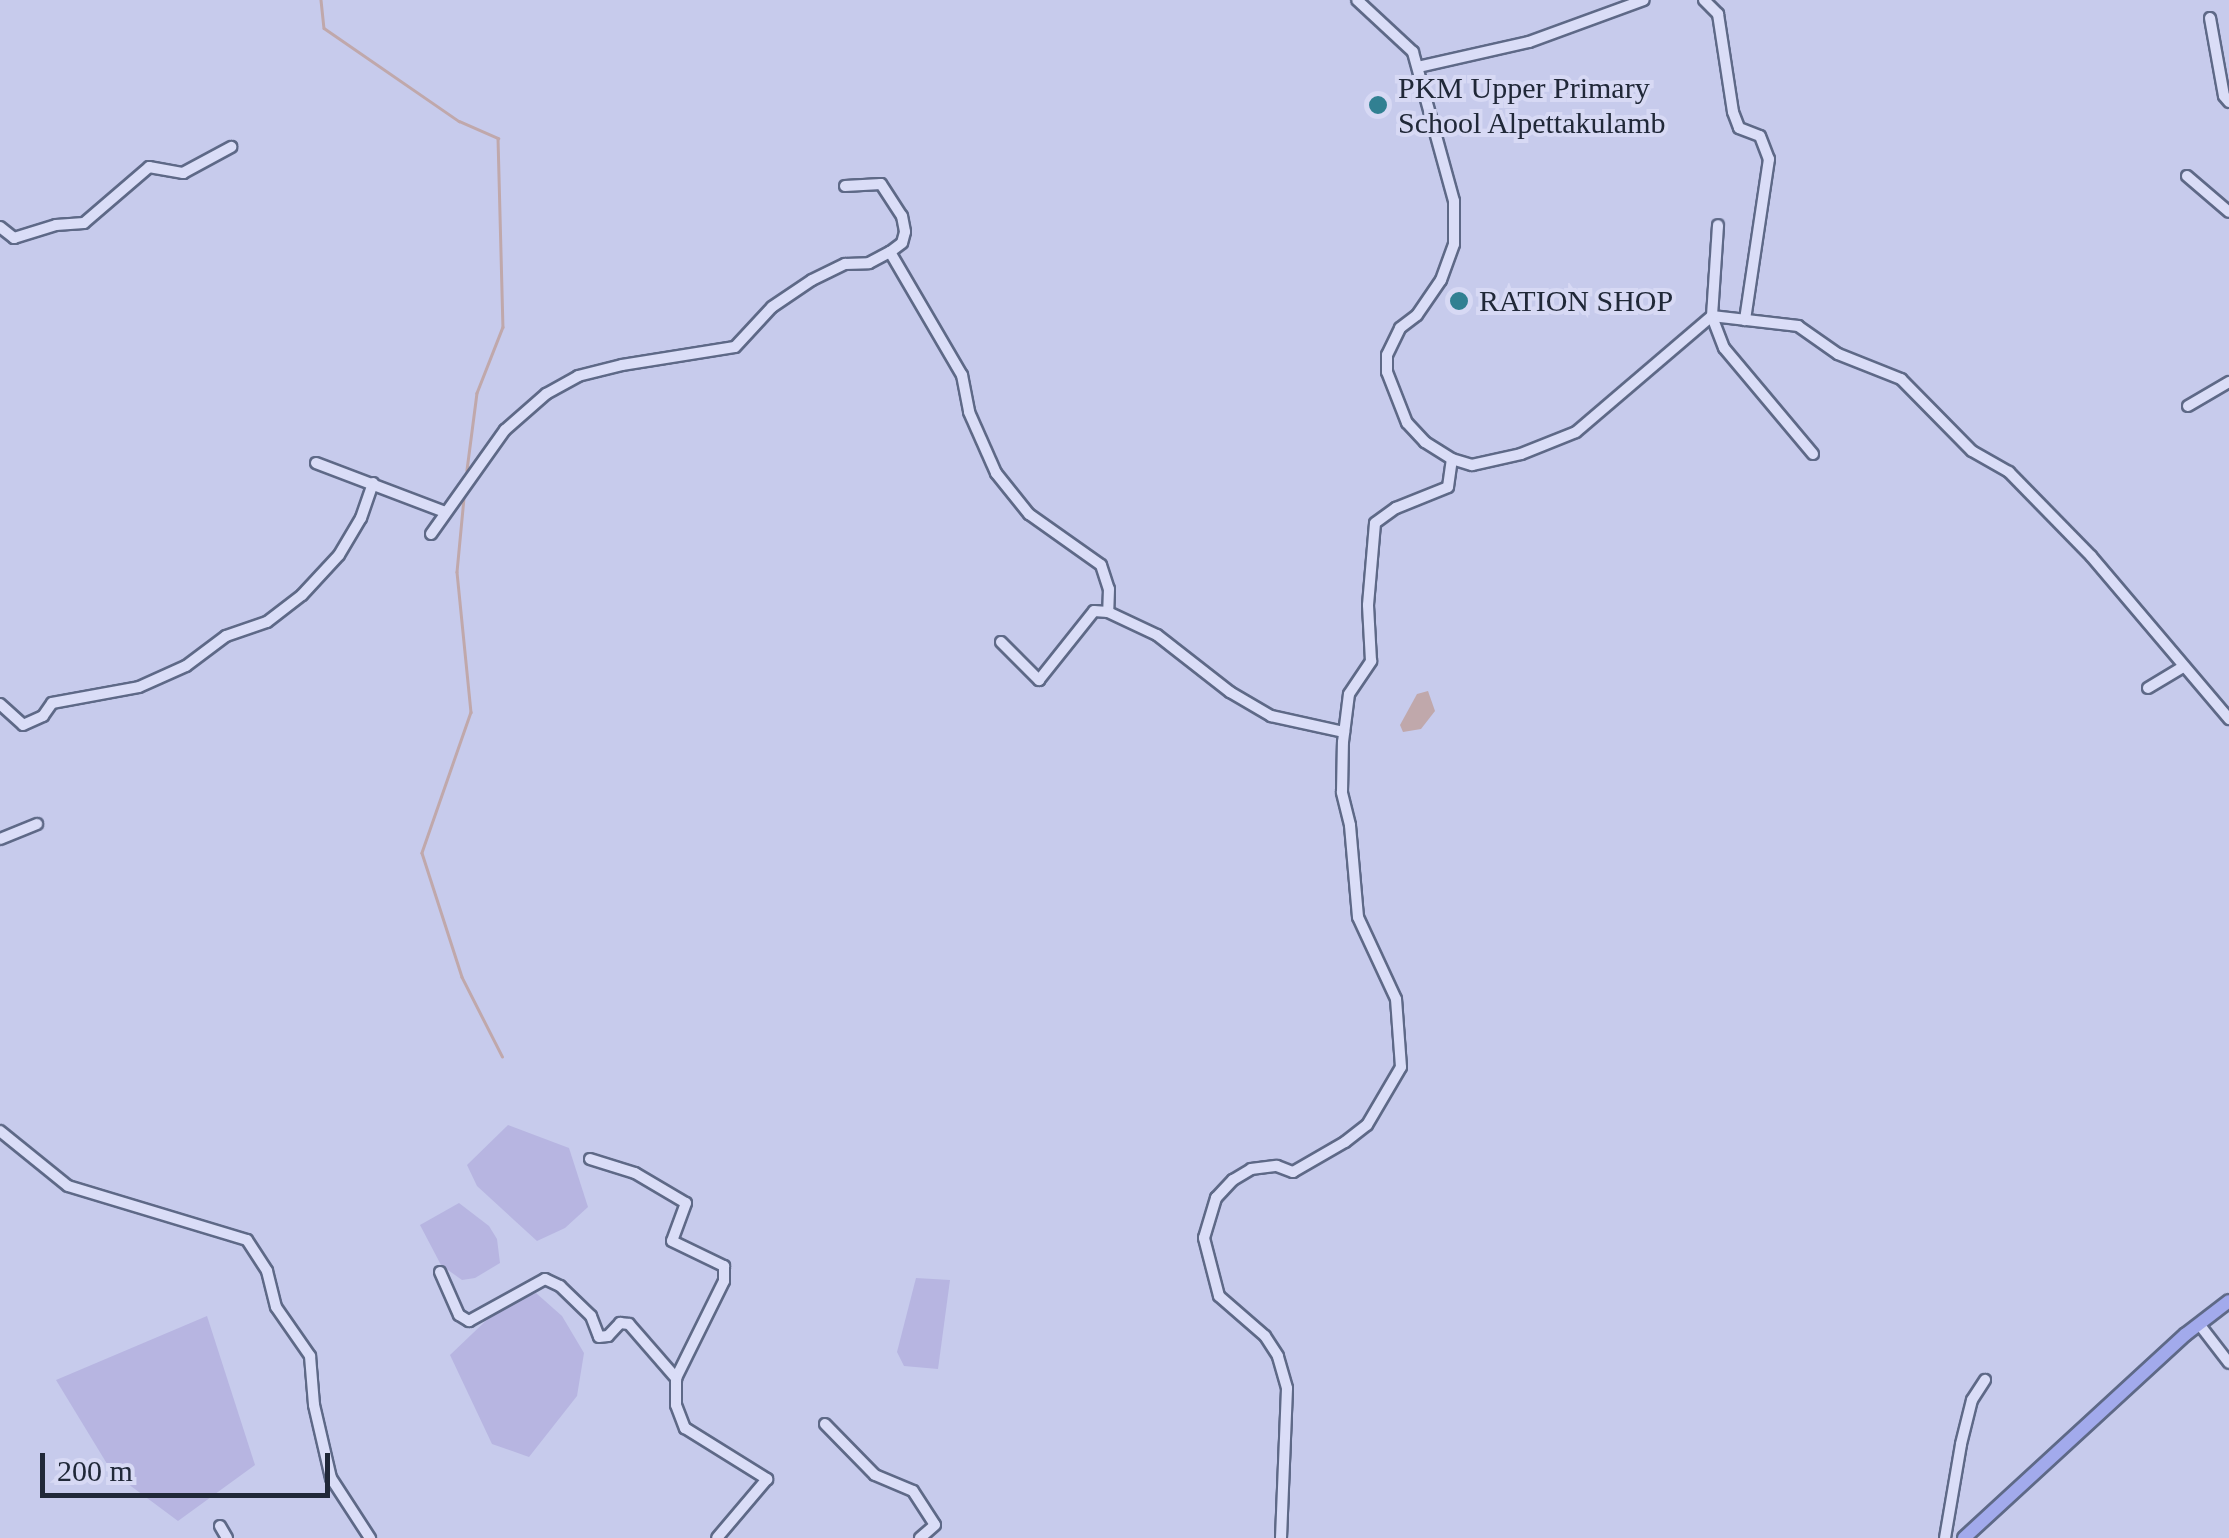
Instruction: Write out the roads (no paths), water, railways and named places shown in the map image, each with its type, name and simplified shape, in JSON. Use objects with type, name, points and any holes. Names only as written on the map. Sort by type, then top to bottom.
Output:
[{"type":"main road","points":[[1964,1538],[2229,1301]]},
{"type":"street","points":[[1357,0],[1403,40],[1418,66],[1456,223],[1441,280],[1392,341],[1387,372],[1398,409],[1425,442],[1452,460],[1472,465],[1520,454],[1576,432],[1712,316],[1798,326],[1838,354],[1901,379],[1972,451],[2009,472],[2090,556],[2229,719]]},
{"type":"street","points":[[1418,66],[1529,42],[1644,0]]},
{"type":"street","points":[[1704,0],[1718,14],[1733,112],[1740,128],[1760,136],[1769,159],[1745,320]]},
{"type":"street","points":[[2210,18],[2224,96],[2229,102]]},
{"type":"street","points":[[0,227],[14,238],[56,225],[84,223],[149,167],[183,173],[231,147]]},
{"type":"street","points":[[2187,176],[2229,212]]},
{"type":"street","points":[[430,534],[504,430],[546,394],[578,376],[622,365],[735,347],[772,307],[812,280],[845,264],[870,263],[902,243],[902,216],[882,184],[845,186]]},
{"type":"street","points":[[1718,225],[1712,316],[1724,348],[1813,454]]},
{"type":"street","points":[[890,252],[962,375],[969,412],[996,473],[1029,514],[1102,565],[1109,589],[1108,612]]},
{"type":"street","points":[[2188,406],[2229,382]]},
{"type":"street","points":[[1281,1538],[1287,1388],[1278,1356],[1265,1336],[1219,1296],[1204,1238],[1209,1212],[1234,1180],[1252,1169],[1277,1166],[1293,1172],[1345,1142],[1367,1124],[1402,1067],[1396,999],[1358,917],[1350,825],[1342,792],[1344,732],[1349,694],[1371,661],[1368,605],[1375,523],[1396,508],[1448,487],[1452,460]]},
{"type":"street","points":[[316,463],[446,512]]},
{"type":"street","points":[[0,704],[23,725],[43,716],[52,703],[139,686],[186,666],[226,636],[267,622],[302,595],[339,555],[361,518],[373,483]]},
{"type":"street","points":[[1001,642],[1039,680],[1094,611],[1108,612],[1157,635],[1230,692],[1271,716],[1344,732]]},
{"type":"street","points":[[2148,688],[2183,667]]},
{"type":"street","points":[[0,840],[37,824]]},
{"type":"street","points":[[0,1131],[68,1186],[247,1240],[267,1272],[276,1307],[310,1356],[314,1406],[331,1478],[370,1538]]},
{"type":"street","points":[[590,1159],[635,1173],[686,1203],[672,1241],[724,1266],[724,1281],[676,1378],[676,1405],[685,1428],[767,1479],[717,1538]]},
{"type":"street","points":[[440,1272],[459,1314],[469,1321],[544,1279],[578,1298],[599,1337],[608,1336],[620,1323],[629,1324],[676,1378]]},
{"type":"street","points":[[2199,1324],[2229,1364]]},
{"type":"street","points":[[1946,1538],[1960,1444],[1972,1400],[1985,1380]]},
{"type":"street","points":[[825,1424],[875,1475],[913,1491],[935,1525],[920,1538]]},
{"type":"street","points":[[220,1526],[227,1538]]},
{"type":"waterway","points":[[321,0],[324,28],[459,121],[498,138],[503,327],[477,393],[467,470]]},
{"type":"waterway","points":[[464,498],[457,572],[471,712],[422,853],[462,977],[502,1056]]},
{"type":"place","name":"PKM Upper Primary School Alpettakulamb","points":[[1378,105]]},
{"type":"place","name":"RATION SHOP","points":[[1459,301]]}]
